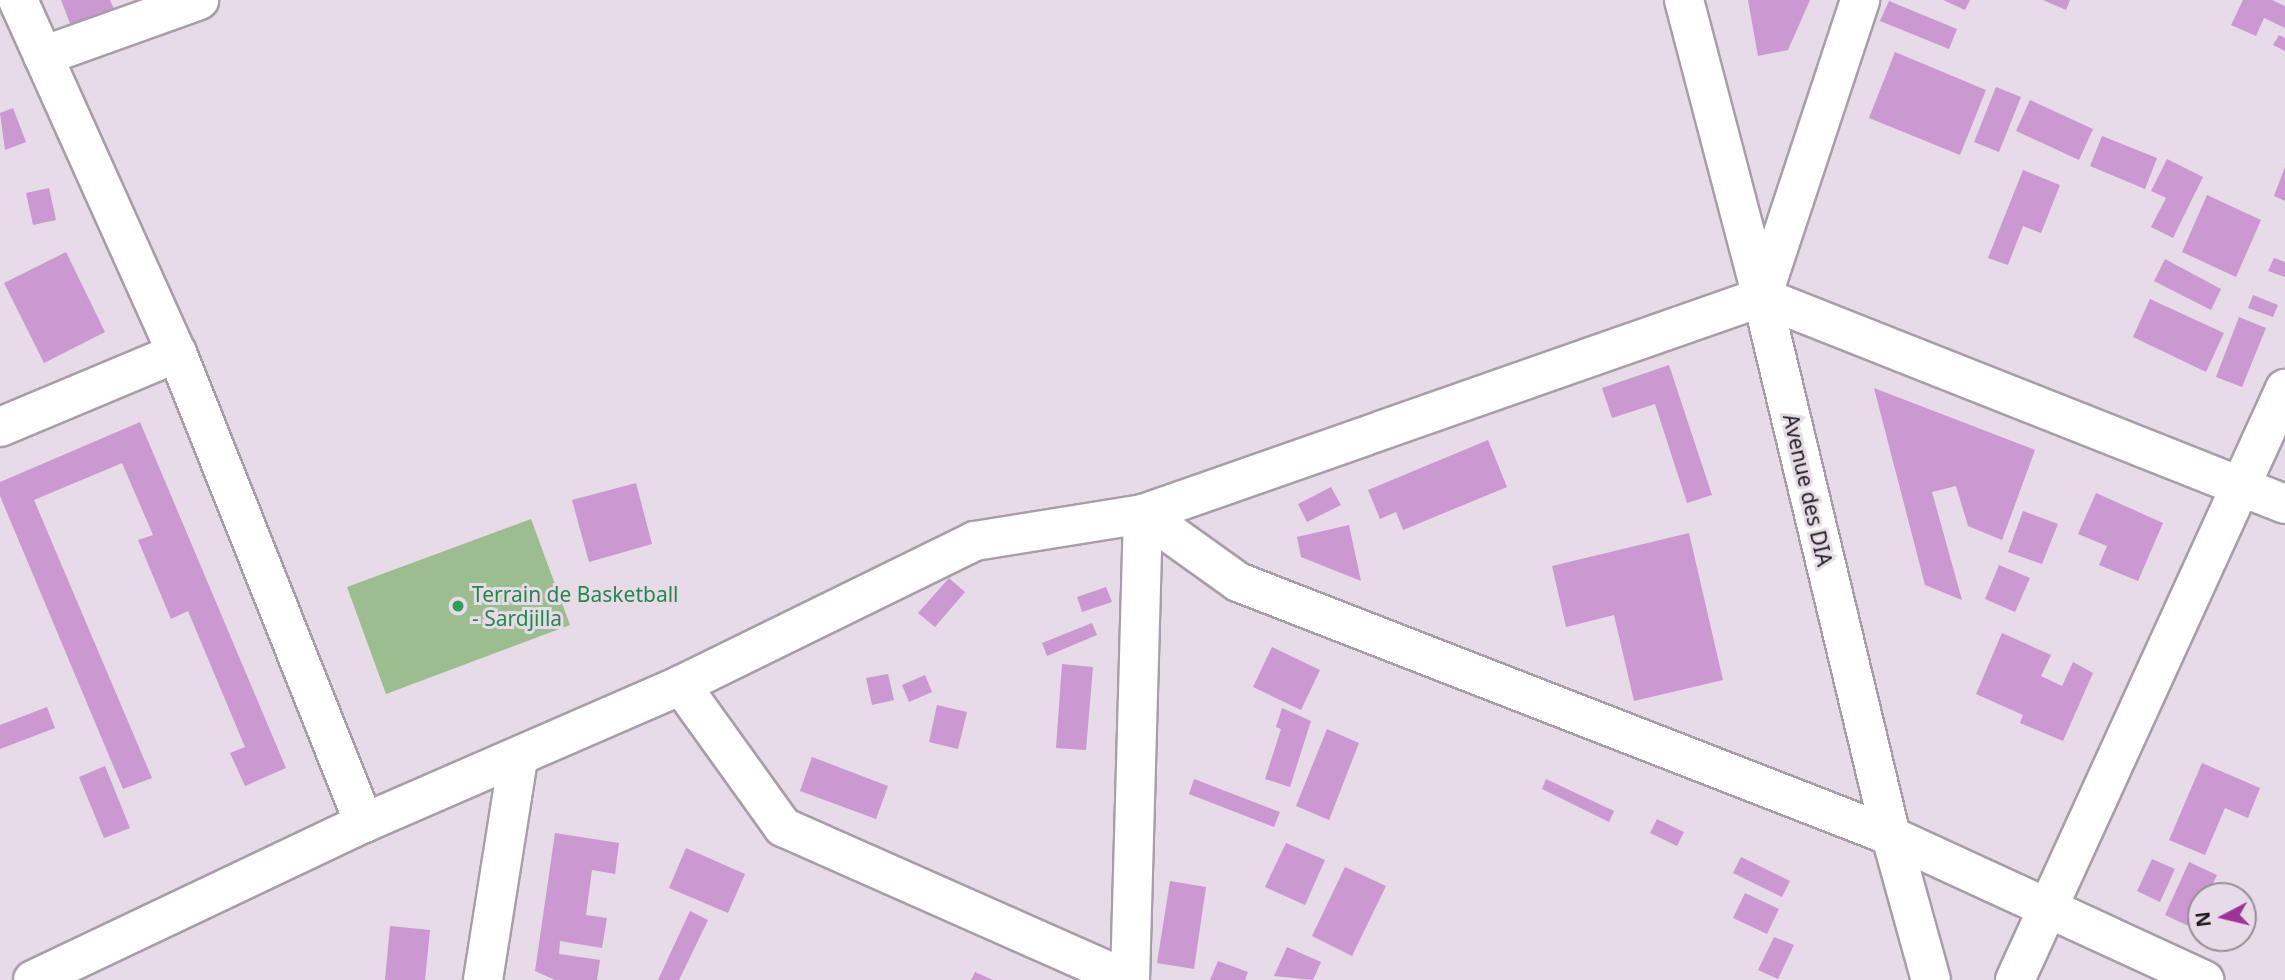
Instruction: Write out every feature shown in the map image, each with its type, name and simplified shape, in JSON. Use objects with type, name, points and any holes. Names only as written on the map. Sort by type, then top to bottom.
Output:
[{"type":"street","points":[[18,0],[177,353],[364,823]]},
{"type":"street","points":[[43,56],[199,0]]},
{"type":"street","name":"Avenue des DIA","points":[[1684,0],[1762,297],[1891,836],[1931,980]]},
{"type":"street","points":[[1762,297],[1860,0]]},
{"type":"street","points":[[33,980],[364,823],[518,760],[681,685],[975,541],[1143,514],[1762,297],[2243,485],[2285,504]]},
{"type":"street","points":[[0,427],[177,353]]},
{"type":"street","points":[[2015,980],[2285,389]]},
{"type":"street","points":[[1143,514],[1238,582],[1891,836],[2204,980]]},
{"type":"street","points":[[681,685],[783,827],[1129,980],[1143,514]]},
{"type":"street","points":[[483,980],[518,760]]},
{"type":"green space","name":"Terrain de Basketball - Sardjilla","points":[[531,519],[570,625],[386,694],[347,587]]},
{"type":"building","points":[[61,0],[110,0],[114,9],[71,26]]},
{"type":"building","points":[[1748,0],[1810,0],[1788,50],[1758,56]]},
{"type":"building","points":[[1943,0],[1970,0],[1965,10]]},
{"type":"building","points":[[2043,0],[2070,0],[2066,10]]},
{"type":"building","points":[[2243,0],[2272,0],[2285,6],[2285,28],[2264,18],[2256,36],[2231,25]]},
{"type":"building","points":[[1889,1],[1957,29],[1949,49],[1880,21]]},
{"type":"building","points":[[2279,35],[2285,38],[2285,51],[2273,45]]},
{"type":"building","points":[[1895,52],[1986,90],[1960,155],[1869,118]]},
{"type":"building","points":[[1996,87],[2021,97],[1999,152],[1974,142]]},
{"type":"building","points":[[2030,100],[2093,129],[2079,160],[2016,131]]},
{"type":"building","points":[[13,108],[26,142],[5,150],[0,113]]},
{"type":"building","points":[[2102,136],[2157,158],[2145,189],[2090,166]]},
{"type":"building","points":[[2167,159],[2203,177],[2173,238],[2151,227],[2166,198],[2151,191]]},
{"type":"building","points":[[2285,167],[2285,201],[2274,196]]},
{"type":"building","points":[[2023,170],[2060,185],[2041,233],[2023,226],[2008,265],[1988,258]]},
{"type":"building","points":[[49,188],[56,220],[33,225],[26,193]]},
{"type":"building","points":[[2207,195],[2261,220],[2236,277],[2182,252]]},
{"type":"building","points":[[66,252],[105,332],[44,363],[4,283]]},
{"type":"building","points":[[2274,258],[2285,262],[2285,277],[2268,271]]},
{"type":"building","points":[[2165,259],[2221,289],[2211,310],[2154,281]]},
{"type":"building","points":[[2253,295],[2278,305],[2273,317],[2248,308]]},
{"type":"building","points":[[2150,299],[2224,333],[2206,372],[2133,337]]},
{"type":"building","points":[[2239,317],[2266,328],[2242,387],[2216,377]]},
{"type":"building","points":[[1669,365],[1712,495],[1687,503],[1655,404],[1612,418],[1602,388]]},
{"type":"building","points":[[1874,388],[2035,450],[2002,540],[1968,526],[1956,486],[1932,492],[1962,600],[1925,585]]},
{"type":"building","points":[[140,422],[286,768],[245,786],[230,753],[245,747],[188,611],[171,619],[138,540],[153,535],[122,463],[34,500],[152,778],[123,789],[0,496],[0,482]]},
{"type":"building","points":[[1488,440],[1507,487],[1403,530],[1396,512],[1380,519],[1368,490]]},
{"type":"building","points":[[636,483],[652,544],[589,562],[572,500]]},
{"type":"building","points":[[1331,487],[1341,505],[1307,522],[1298,504]]},
{"type":"building","points":[[2096,493],[2163,523],[2138,581],[2099,565],[2107,546],[2078,534]]},
{"type":"building","points":[[2023,511],[2058,524],[2042,564],[2008,552]]},
{"type":"building","points":[[1349,525],[1361,581],[1301,557],[1297,537]]},
{"type":"building","points":[[1689,533],[1723,680],[1634,701],[1614,615],[1566,627],[1552,566]]},
{"type":"building","points":[[1999,565],[2030,578],[2015,612],[1985,599]]},
{"type":"building","points":[[949,578],[965,592],[935,627],[918,613]]},
{"type":"building","points":[[1106,587],[1112,602],[1082,612],[1077,597]]},
{"type":"building","points":[[1092,623],[1097,635],[1047,656],[1042,643]]},
{"type":"building","points":[[2002,633],[2051,655],[2041,676],[2062,686],[2073,662],[2093,673],[2063,741],[2020,723],[2023,715],[1976,694]]},
{"type":"building","points":[[1272,647],[1320,670],[1301,710],[1253,687]]},
{"type":"building","points":[[1062,664],[1093,667],[1086,750],[1056,748]]},
{"type":"building","points":[[888,674],[894,700],[872,705],[866,678]]},
{"type":"building","points":[[925,675],[932,692],[909,702],[902,685]]},
{"type":"building","points":[[937,705],[967,712],[958,749],[929,742]]},
{"type":"building","points":[[47,707],[55,728],[0,749],[0,725]]},
{"type":"building","points":[[1282,708],[1311,721],[1290,787],[1265,779],[1281,729],[1276,727]]},
{"type":"building","points":[[1327,729],[1359,743],[1329,820],[1296,806]]},
{"type":"building","points":[[812,757],[888,786],[876,819],[800,791]]},
{"type":"building","points":[[2202,763],[2260,788],[2248,818],[2225,808],[2205,855],[2169,840]]},
{"type":"building","points":[[105,766],[130,828],[104,838],[79,777]]},
{"type":"building","points":[[1194,779],[1280,812],[1274,827],[1189,794]]},
{"type":"building","points":[[1546,779],[1614,811],[1609,822],[1542,789]]},
{"type":"building","points":[[1657,819],[1684,832],[1677,846],[1650,833]]},
{"type":"building","points":[[555,833],[619,843],[615,874],[592,870],[586,915],[607,918],[602,948],[560,941],[559,954],[600,960],[597,980],[555,980],[535,971]]},
{"type":"building","points":[[1286,843],[1325,860],[1305,905],[1265,887]]},
{"type":"building","points":[[686,848],[745,874],[728,913],[669,888]]},
{"type":"building","points":[[1741,857],[1790,881],[1782,897],[1733,873]]},
{"type":"building","points":[[2152,859],[2175,869],[2160,902],[2137,891]]},
{"type":"building","points":[[2189,862],[2217,875],[2214,882],[2187,882],[2187,925],[2165,915]]},
{"type":"building","points":[[1345,867],[1386,886],[1352,956],[1312,936]]},
{"type":"building","points":[[1170,881],[1206,887],[1194,969],[1157,963]]},
{"type":"building","points":[[1745,893],[1779,909],[1767,934],[1733,918]]},
{"type":"building","points":[[690,911],[708,920],[679,980],[658,980]]},
{"type":"building","points":[[390,926],[430,930],[425,980],[385,980]]},
{"type":"building","points":[[1774,937],[1794,945],[1778,979],[1758,970]]},
{"type":"building","points":[[1287,947],[1321,962],[1313,980],[1274,976]]},
{"type":"building","points":[[1218,961],[1248,972],[1245,980],[1210,980]]},
{"type":"building","points":[[975,972],[993,980],[971,980]]},
{"type":"place","name":"Terrain de Basketball - Sardjilla","points":[[458,606]]}]
